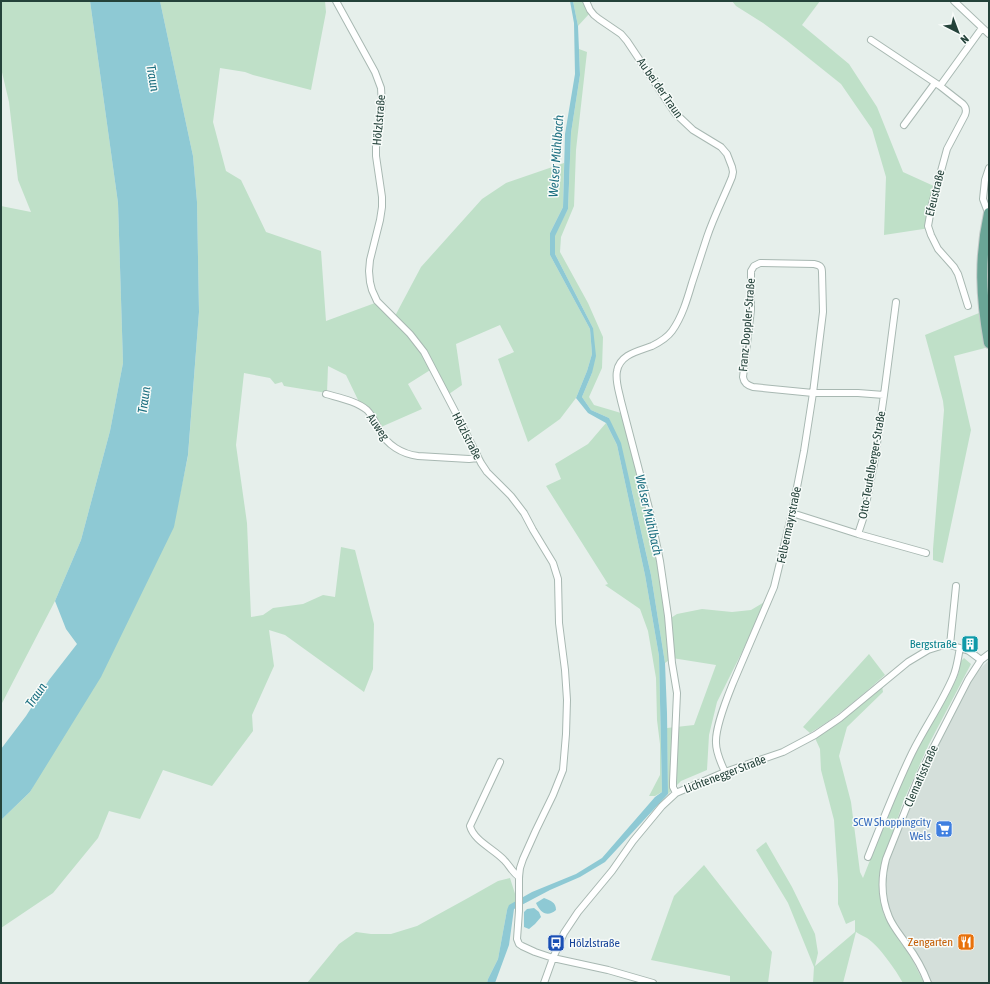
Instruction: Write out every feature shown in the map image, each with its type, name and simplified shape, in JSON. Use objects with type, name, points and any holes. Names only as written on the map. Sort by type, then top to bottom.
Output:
[{"type":"main road","points":[[989,214],[983,246],[981,269],[984,308],[989,343]]},
{"type":"street","name":"Hölzlstraße","points":[[336,1],[375,72],[381,88],[382,105],[376,156],[382,207],[370,260],[370,282],[372,290],[377,301],[410,334],[424,352],[478,458],[487,472],[511,496],[524,513],[556,570],[559,586],[559,623],[567,700],[563,770],[523,860],[519,877],[517,939],[519,944],[528,950],[553,958]]},
{"type":"street","name":"Au bei der Traun","points":[[586,1],[594,15],[621,34],[627,41],[675,113],[690,128],[721,147],[727,154],[733,172],[708,234],[684,307],[674,327],[662,341],[635,352],[625,358],[618,366],[617,372],[617,383],[621,401],[650,512],[660,562],[668,616],[672,663],[677,693],[673,782],[673,787],[676,793]]},
{"type":"street","points":[[954,1],[989,34]]},
{"type":"street","points":[[904,125],[982,28]]},
{"type":"street","name":"Efeustraße","points":[[871,40],[937,84],[966,107],[965,115],[947,149],[932,204],[928,226],[930,235],[938,249],[954,267],[958,274],[968,306]]},
{"type":"street","points":[[989,168],[985,180],[983,199],[989,214]]},
{"type":"street","name":"Franz-Doppler-Straße","points":[[813,393],[753,387],[745,383],[743,377],[751,310],[752,271],[754,266],[760,263],[814,264],[821,266]]},
{"type":"street","name":"Felbermayrstraße","points":[[725,772],[717,749],[717,729],[732,683],[774,587],[792,513],[804,451],[823,312],[821,266]]},
{"type":"street","name":"Otto-Teufelberger-Straße","points":[[858,534],[863,519],[872,471],[884,396],[896,302]]},
{"type":"street","name":"Otto-Teufelberger-Straße","points":[[813,393],[858,393],[884,396]]},
{"type":"street","name":"Auweg","points":[[326,394],[353,403],[367,411],[386,440],[403,452],[418,456],[469,459],[478,458]]},
{"type":"street","name":"Otto-Teufelberger-Straße","points":[[792,513],[858,534],[926,553]]},
{"type":"street","points":[[950,645],[956,586]]},
{"type":"street","name":"Lichtenegger Straße","points":[[544,983],[564,933],[578,912],[612,871],[633,840],[662,806],[676,793],[725,772],[783,752],[815,735],[840,718],[908,662],[928,650],[944,645],[950,645],[969,651],[981,660]]},
{"type":"street","points":[[868,857],[911,754],[954,676],[960,648]]},
{"type":"street","points":[[981,660],[989,654]]},
{"type":"street","name":"Clematisstraße","points":[[928,983],[917,960],[889,917],[885,906],[883,893],[884,870],[886,859],[930,754],[968,680],[981,660]]},
{"type":"street","points":[[500,762],[470,826],[471,831],[475,836],[503,859],[519,877]]},
{"type":"street","points":[[553,958],[608,970],[653,983]]},
{"type":"shaded area","name":"SCW Shoppingcity Wels","points":[[988,661],[989,983],[931,983],[922,963],[895,923],[888,905],[886,868],[919,784],[940,739],[976,673]]},
{"type":"green space","points":[[1,1],[90,1],[118,203],[123,363],[110,431],[81,540],[55,601],[1,705],[1,206],[31,212],[18,180],[9,102],[1,68]]},
{"type":"green space","points":[[160,1],[325,1],[326,12],[311,90],[245,72],[220,68],[213,122],[226,171],[241,180],[266,232],[321,251],[326,321],[375,303],[379,300],[395,316],[421,267],[482,199],[506,183],[564,163],[563,207],[550,233],[550,255],[590,329],[592,354],[576,398],[560,419],[528,442],[498,359],[514,352],[500,325],[456,344],[462,385],[449,394],[435,367],[408,384],[422,409],[381,427],[370,408],[359,402],[346,375],[328,366],[327,393],[284,386],[282,382],[275,384],[270,378],[244,373],[236,445],[247,523],[251,617],[263,615],[273,608],[303,604],[323,595],[335,597],[341,547],[355,550],[374,624],[373,669],[364,692],[285,635],[269,630],[274,666],[252,715],[253,731],[212,786],[163,770],[140,819],[109,811],[98,838],[53,893],[1,928],[1,820],[30,792],[173,527],[188,456],[199,312],[197,202],[193,156]]},
{"type":"green space","points":[[573,1],[583,1],[589,14],[578,26]]},
{"type":"green space","points":[[732,1],[820,1],[802,25],[849,64],[877,107],[903,172],[936,187],[930,228],[884,235],[886,177],[872,129],[841,84],[786,40],[736,6]]},
{"type":"green space","points":[[579,49],[587,52],[576,150],[574,206],[561,237],[560,252],[588,303],[603,337],[602,368],[589,397],[594,405],[621,413],[645,506],[661,582],[666,621],[677,614],[702,609],[732,612],[751,610],[766,601],[717,702],[709,735],[707,770],[681,781],[668,794],[667,728],[694,725],[716,665],[672,658],[665,663],[651,575],[632,491],[609,418],[591,410],[582,397],[592,373],[593,328],[555,254],[554,236],[568,209],[571,133],[580,75]]},
{"type":"green space","points":[[979,313],[985,348],[954,356],[971,430],[943,563],[933,560],[933,549],[944,410],[943,401],[925,335]]},
{"type":"green space","points":[[606,423],[617,445],[645,575],[659,656],[662,792],[655,796],[649,796],[660,775],[660,744],[657,720],[656,678],[648,631],[640,609],[605,585],[608,584],[546,486],[561,479],[555,464],[588,444]]},
{"type":"green space","points":[[869,654],[885,675],[839,713],[810,733],[803,727]]},
{"type":"green space","points":[[964,658],[971,664],[929,744],[903,802],[879,876],[880,898],[884,915],[912,959],[924,983],[903,983],[882,952],[867,938],[856,932],[843,983],[813,983],[814,967],[788,903],[756,850],[766,842],[792,887],[815,934],[818,953],[815,966],[855,932],[855,920],[846,924],[838,904],[834,820],[821,770],[820,749],[815,738],[882,686],[883,692],[847,727],[839,756],[851,802],[860,872],[863,878],[898,789],[922,737],[955,682],[959,672],[959,663]]},
{"type":"green space","points":[[704,865],[772,952],[768,983],[730,983],[730,976],[651,960],[674,896]]},
{"type":"green space","points":[[510,878],[517,900],[507,910],[498,959],[487,983],[307,983],[339,944],[356,932],[391,934],[417,926],[498,881]]},
{"type":"water","name":"Traun","points":[[90,1],[160,1],[193,156],[197,202],[199,312],[188,455],[174,527],[101,677],[30,792],[1,820],[1,749],[26,716],[49,680],[77,644],[66,629],[55,601],[81,540],[110,431],[123,363],[118,203]]},
{"type":"water","points":[[570,1],[573,1],[578,26],[580,75],[571,133],[568,209],[555,236],[555,254],[593,328],[596,356],[592,373],[582,397],[591,410],[609,418],[621,443],[651,575],[665,663],[668,794],[605,862],[580,877],[550,890],[514,909],[509,945],[495,983],[487,983],[498,959],[509,905],[532,892],[576,874],[602,858],[655,797],[662,792],[659,656],[645,575],[617,445],[606,423],[588,413],[576,398],[592,354],[590,329],[550,255],[550,233],[563,207],[565,134],[575,74],[574,23]]},
{"type":"water","points":[[544,898],[554,903],[556,907],[556,910],[550,914],[544,913],[536,903]]},
{"type":"water","points":[[534,908],[539,912],[541,917],[529,929],[524,927],[524,912],[527,909]]},
{"type":"place","name":"Bergstraße","points":[[970,644]]},
{"type":"place","name":"SCW Shoppingcity Wels","points":[[944,829]]},
{"type":"place","name":"Zengarten","points":[[966,942]]},
{"type":"place","name":"Hölzlstraße","points":[[556,943]]},
{"type":"water label","name":"Welser Mühlbach","points":[[556,156]]},
{"type":"water label","name":"Welser Mühlbach","points":[[649,515]]}]
